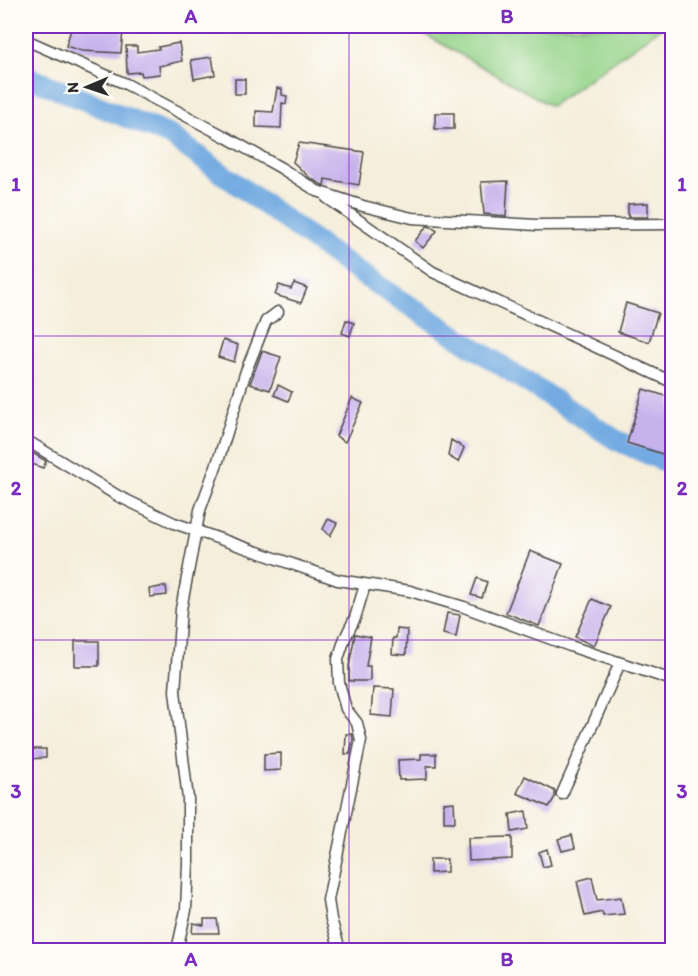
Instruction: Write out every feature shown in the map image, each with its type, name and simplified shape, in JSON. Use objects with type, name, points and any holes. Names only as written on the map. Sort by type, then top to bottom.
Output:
[{"type":"street","points":[[26,40],[126,84],[224,136],[317,191],[434,272],[672,382]]},
{"type":"street","points":[[317,191],[363,207],[412,218],[537,225],[672,224]]},
{"type":"street","points":[[177,951],[186,910],[188,799],[175,691],[181,609],[200,510],[246,371],[266,321],[278,312]]},
{"type":"street","points":[[26,440],[118,496],[195,531],[338,580],[410,591],[464,606],[672,680]]},
{"type":"street","points":[[340,951],[328,900],[361,740],[357,723],[346,709],[339,683],[338,659],[355,618],[365,585]]},
{"type":"street","points":[[562,794],[620,663]]},
{"type":"green space","points":[[410,26],[663,26],[551,106]]},
{"type":"building","points":[[72,26],[123,30],[121,53],[82,51],[66,46]]},
{"type":"building","points":[[179,43],[182,61],[159,66],[160,74],[142,76],[141,72],[127,73],[126,46],[137,46],[137,52]]},
{"type":"building","points":[[212,57],[215,75],[194,79],[191,60]]},
{"type":"building","points":[[235,79],[245,79],[245,94],[235,94]]},
{"type":"building","points":[[277,88],[282,89],[282,95],[287,96],[286,104],[282,103],[281,128],[256,127],[256,111],[273,112]]},
{"type":"building","points":[[435,113],[454,113],[454,129],[435,129]]},
{"type":"building","points":[[299,143],[364,152],[359,185],[325,179],[324,186],[310,178],[293,162]]},
{"type":"building","points":[[508,181],[506,216],[484,214],[481,182]]},
{"type":"building","points":[[648,203],[648,217],[628,217],[628,204]]},
{"type":"building","points":[[427,226],[437,231],[423,248],[415,241]]},
{"type":"building","points":[[294,283],[307,288],[301,303],[275,295],[279,285],[291,289]]},
{"type":"building","points":[[626,303],[658,313],[649,342],[618,332]]},
{"type":"building","points":[[346,320],[354,323],[350,336],[342,333]]},
{"type":"building","points":[[223,340],[238,345],[234,362],[218,357]]},
{"type":"building","points":[[262,351],[281,357],[270,390],[250,384]]},
{"type":"building","points":[[278,385],[292,392],[288,401],[274,395]]},
{"type":"building","points":[[643,389],[672,398],[672,434],[666,455],[627,443]]},
{"type":"building","points":[[352,398],[363,403],[345,442],[336,436]]},
{"type":"building","points":[[451,440],[464,448],[458,462],[448,456]]},
{"type":"building","points":[[26,449],[46,461],[43,468],[26,462]]},
{"type":"building","points":[[328,519],[337,523],[330,536],[323,529]]},
{"type":"building","points":[[530,551],[563,564],[539,626],[506,613]]},
{"type":"building","points":[[477,578],[487,582],[482,598],[471,595]]},
{"type":"building","points":[[166,586],[167,595],[150,597],[149,589]]},
{"type":"building","points":[[592,599],[611,607],[594,646],[575,637]]},
{"type":"building","points":[[447,613],[460,615],[456,637],[443,634]]},
{"type":"building","points":[[397,629],[407,630],[406,655],[392,654],[393,638],[396,638]]},
{"type":"building","points":[[355,634],[371,637],[366,666],[370,666],[370,681],[349,681],[349,666]]},
{"type":"building","points":[[75,641],[99,641],[99,666],[75,666]]},
{"type":"building","points":[[373,688],[394,689],[392,717],[371,715]]},
{"type":"building","points":[[346,734],[352,734],[350,754],[345,754]]},
{"type":"building","points":[[26,749],[46,749],[46,758],[26,759]]},
{"type":"building","points":[[281,753],[281,770],[264,771],[264,754]]},
{"type":"building","points":[[421,754],[436,754],[436,766],[427,766],[427,779],[399,780],[398,760],[421,759]]},
{"type":"building","points":[[525,776],[555,791],[555,797],[549,807],[517,793]]},
{"type":"building","points":[[454,802],[455,822],[444,822],[444,803]]},
{"type":"building","points":[[526,811],[528,829],[512,832],[510,814]]},
{"type":"building","points":[[572,835],[575,848],[562,851],[558,839]]},
{"type":"building","points":[[512,837],[512,859],[469,861],[468,838]]},
{"type":"building","points":[[547,849],[551,865],[543,867],[539,852]]},
{"type":"building","points":[[430,859],[447,859],[447,872],[430,873]]},
{"type":"building","points":[[592,877],[597,900],[621,897],[624,914],[603,916],[602,912],[585,916],[577,881]]},
{"type":"building","points":[[204,919],[217,919],[219,933],[192,933],[193,923],[204,925]]},
{"type":"waterway","points":[[26,76],[171,136],[350,267],[616,440],[672,465]]}]
